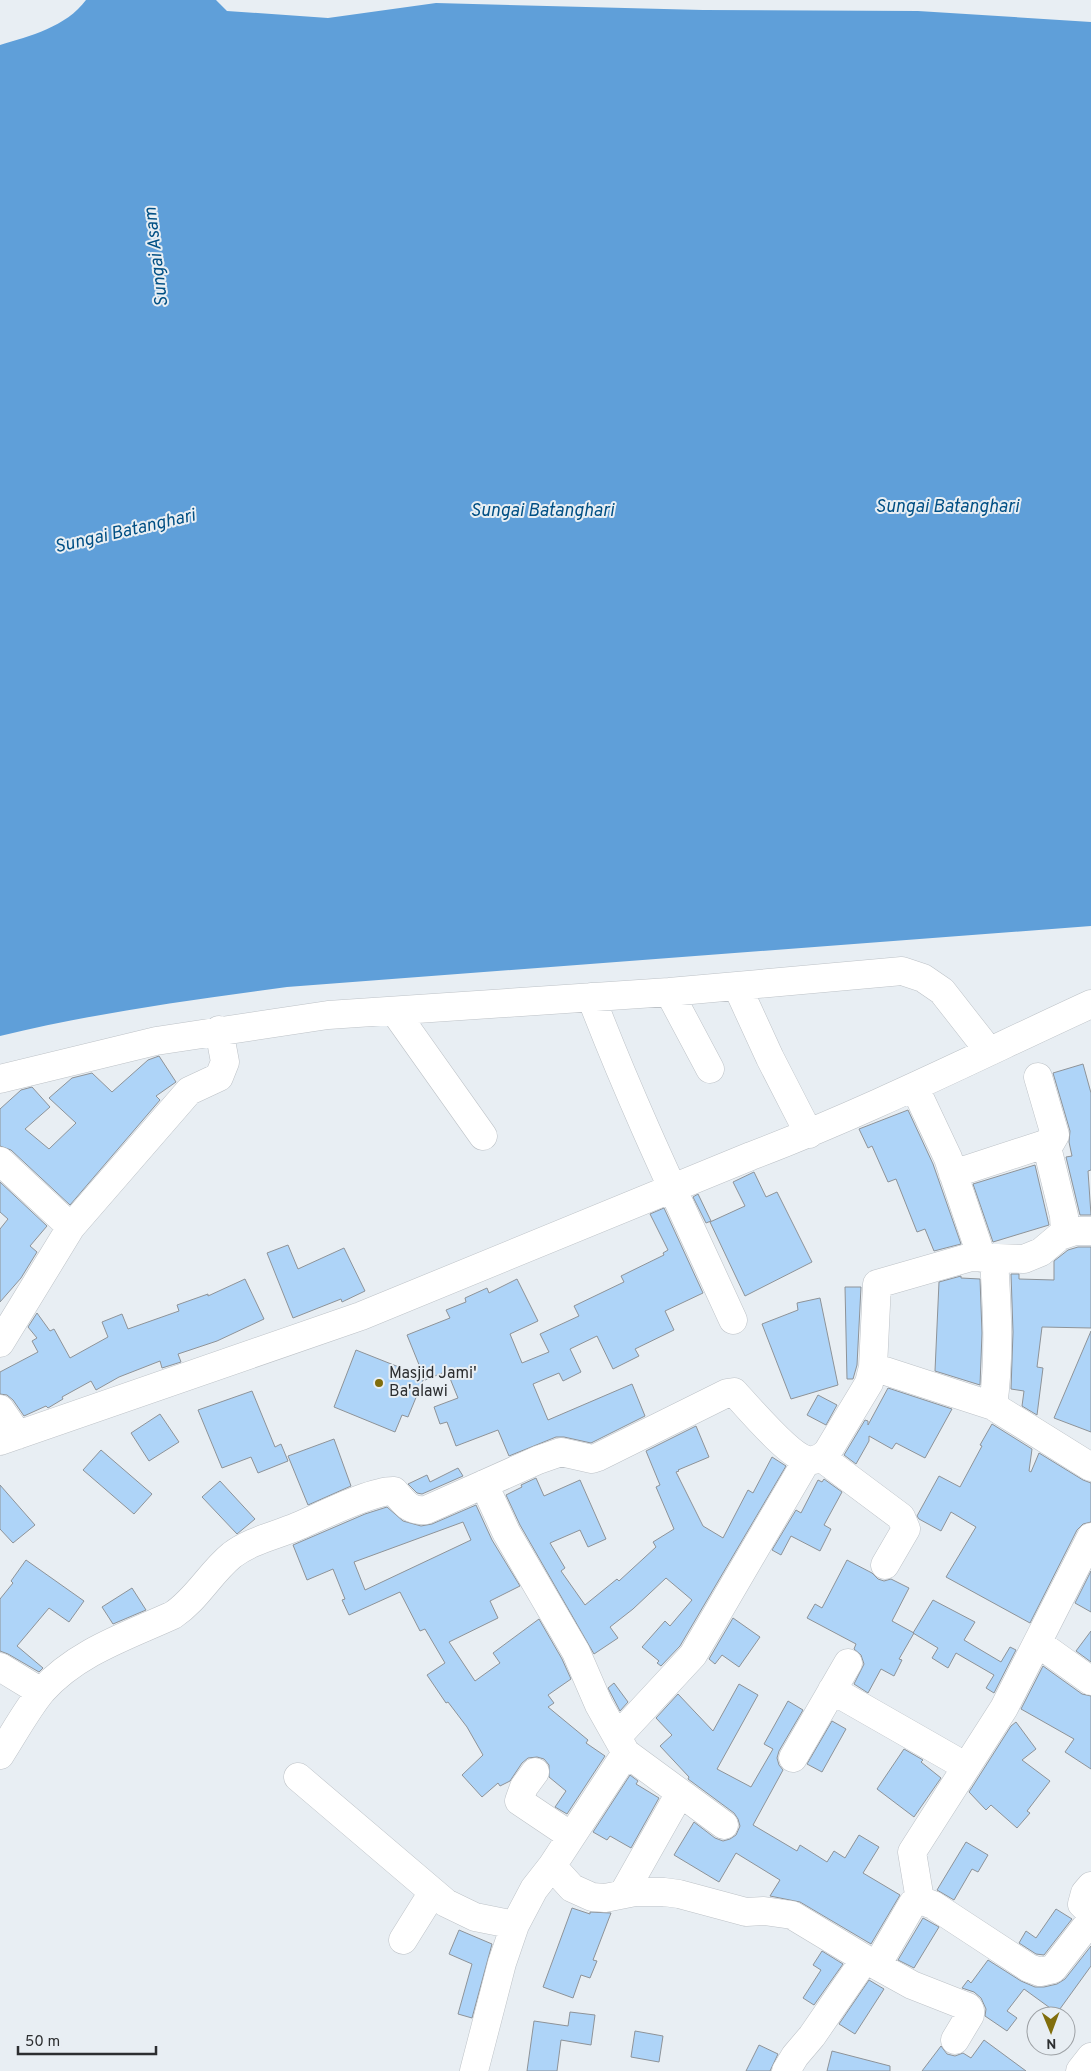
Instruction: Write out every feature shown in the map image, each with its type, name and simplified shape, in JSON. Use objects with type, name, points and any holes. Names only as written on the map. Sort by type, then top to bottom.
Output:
[{"type":"street","points":[[0,1079],[156,1041],[328,1015],[395,1012],[669,992],[902,971],[922,978],[942,991],[989,1051]]},
{"type":"street","points":[[738,986],[770,1058],[809,1134]]},
{"type":"street","points":[[669,992],[710,1069]]},
{"type":"street","points":[[591,997],[611,1050],[672,1189],[734,1320]]},
{"type":"street","points":[[0,1409],[9,1438],[361,1316],[809,1134],[915,1088],[989,1051],[1091,1004]]},
{"type":"street","points":[[395,1012],[483,1136]]},
{"type":"street","points":[[0,1343],[72,1227],[190,1090],[219,1077],[225,1062],[219,1030]]},
{"type":"street","points":[[953,1174],[1051,1142],[1055,1135],[1038,1077]]},
{"type":"street","points":[[915,1088],[948,1158],[988,1258],[998,1349],[993,1406]]},
{"type":"street","points":[[474,2071],[502,1962],[515,1925],[534,1889],[552,1866],[571,1836],[621,1745],[693,1655],[814,1459],[828,1451],[869,1383],[873,1367],[877,1284],[971,1257],[1024,1259],[1041,1252],[1052,1242],[1078,1232],[1064,1216],[1046,1143]]},
{"type":"street","points":[[0,1161],[72,1227]]},
{"type":"street","points":[[873,1367],[993,1406],[1091,1467]]},
{"type":"street","points":[[0,1755],[42,1692],[83,1656],[174,1615],[184,1608],[230,1557],[258,1540],[295,1528],[379,1492],[394,1491],[410,1509],[426,1510],[538,1460],[561,1452],[592,1459],[727,1393],[734,1392],[794,1453],[814,1459],[901,1517],[906,1529],[885,1565]]},
{"type":"street","points":[[484,1484],[506,1532],[576,1652],[599,1705],[621,1745],[680,1793],[724,1825]]},
{"type":"street","points":[[920,1900],[912,1852],[1004,1708],[1089,1546]]},
{"type":"street","points":[[1038,1643],[1091,1681]]},
{"type":"street","points":[[793,1758],[848,1663]]},
{"type":"street","points":[[0,1667],[42,1692]]},
{"type":"street","points":[[832,1690],[966,1766]]},
{"type":"street","points":[[535,1772],[524,1787],[519,1801],[571,1836]]},
{"type":"street","points":[[298,1778],[446,1903],[475,1917],[515,1925]]},
{"type":"street","points":[[623,1894],[680,1793]]},
{"type":"street","points":[[552,1866],[572,1888],[592,1897],[605,1898],[643,1891],[679,1894],[746,1912],[764,1911],[792,1915],[912,1985],[968,2007],[970,2015],[954,2040]]},
{"type":"street","points":[[1091,1886],[1085,1894],[1082,1904],[1091,1914]]},
{"type":"street","points":[[403,1940],[433,1892]]},
{"type":"street","points":[[920,1900],[933,1905],[1029,1968],[1040,1972],[1052,1969],[1091,1920]]},
{"type":"street","points":[[786,2071],[795,2056],[871,1962],[913,1904],[920,1900]]},
{"type":"street","points":[[1080,2071],[1091,2057]]},
{"type":"water","points":[[86,0],[216,0],[227,11],[328,18],[436,3],[703,10],[918,11],[1091,22],[1091,926],[287,987],[107,1014],[0,1036],[0,45],[35,34],[58,24],[78,9]]},
{"type":"building","points":[[159,1056],[176,1082],[156,1096],[160,1100],[70,1205],[11,1150],[0,1146],[0,1109],[21,1090],[32,1087],[50,1107],[25,1129],[49,1149],[76,1123],[49,1098],[72,1078],[92,1073],[112,1092],[148,1060]]},
{"type":"building","points":[[1083,1064],[1091,1093],[1091,1170],[1088,1171],[1091,1215],[1080,1215],[1066,1157],[1072,1156],[1069,1142],[1070,1131],[1053,1073]]},
{"type":"building","points":[[908,1110],[933,1164],[961,1244],[934,1251],[925,1229],[917,1232],[896,1179],[888,1182],[872,1146],[868,1148],[859,1129]]},
{"type":"building","points":[[1035,1165],[1049,1225],[993,1242],[973,1184]]},
{"type":"building","points":[[754,1172],[766,1197],[777,1192],[812,1262],[745,1296],[710,1222],[745,1206],[733,1182]]},
{"type":"building","points":[[0,1182],[47,1226],[30,1246],[37,1252],[21,1278],[0,1302],[0,1229],[8,1219],[0,1212]]},
{"type":"building","points":[[698,1194],[711,1221],[706,1223],[693,1197]]},
{"type":"building","points":[[664,1208],[703,1293],[665,1311],[674,1330],[635,1349],[639,1356],[613,1369],[597,1336],[570,1349],[581,1372],[563,1381],[559,1373],[533,1384],[548,1420],[632,1384],[645,1416],[591,1443],[556,1437],[509,1456],[498,1430],[456,1446],[447,1422],[440,1424],[434,1407],[458,1398],[447,1371],[425,1380],[424,1378],[408,1417],[402,1415],[395,1432],[334,1407],[356,1350],[424,1377],[407,1335],[450,1318],[446,1310],[466,1302],[465,1298],[487,1288],[489,1293],[517,1279],[538,1321],[510,1334],[522,1363],[549,1352],[540,1334],[579,1316],[574,1306],[624,1282],[621,1276],[664,1255],[663,1253],[668,1250],[650,1214]]},
{"type":"building","points":[[288,1245],[298,1269],[344,1248],[365,1291],[342,1302],[341,1299],[293,1318],[267,1253]]},
{"type":"building","points":[[1078,1247],[1091,1247],[1091,1328],[1042,1327],[1037,1367],[1043,1368],[1037,1415],[1022,1406],[1024,1391],[1011,1389],[1013,1332],[1011,1274],[1019,1274],[1019,1279],[1054,1280],[1054,1261],[1068,1250]]},
{"type":"building","points":[[961,1276],[961,1278],[980,1279],[982,1333],[980,1385],[935,1371],[939,1282]]},
{"type":"building","points":[[245,1279],[264,1319],[217,1341],[178,1354],[181,1362],[162,1368],[160,1361],[119,1377],[96,1390],[91,1381],[62,1397],[63,1399],[48,1408],[46,1406],[24,1416],[13,1400],[7,1395],[0,1394],[0,1372],[38,1352],[32,1341],[37,1338],[28,1327],[37,1313],[50,1331],[54,1329],[70,1358],[108,1337],[102,1322],[122,1314],[128,1329],[179,1311],[177,1305],[208,1294],[208,1296]]},
{"type":"building","points":[[845,1287],[861,1287],[857,1365],[853,1379],[847,1379]]},
{"type":"building","points":[[820,1298],[838,1385],[791,1399],[762,1324],[798,1310],[797,1303]]},
{"type":"building","points":[[1091,1331],[1091,1432],[1054,1418]]},
{"type":"building","points":[[888,1388],[952,1409],[925,1458],[896,1443],[892,1449],[869,1436],[869,1441],[856,1464],[844,1455],[865,1420],[868,1421],[868,1425]]},
{"type":"building","points":[[252,1391],[275,1447],[281,1444],[288,1461],[258,1473],[251,1457],[222,1468],[198,1410]]},
{"type":"building","points":[[818,1395],[837,1405],[826,1425],[807,1415]]},
{"type":"building","points":[[160,1414],[179,1442],[149,1461],[131,1433]]},
{"type":"building","points":[[992,1424],[1032,1449],[1029,1471],[1031,1472],[1039,1453],[1091,1483],[1091,1522],[1083,1524],[1077,1530],[1030,1623],[946,1577],[976,1527],[951,1512],[941,1531],[917,1516],[939,1476],[960,1487]]},
{"type":"building","points":[[696,1426],[709,1457],[676,1472],[703,1526],[723,1538],[748,1490],[753,1493],[772,1457],[786,1466],[680,1646],[661,1666],[657,1663],[659,1661],[642,1647],[665,1621],[670,1626],[692,1600],[666,1578],[633,1609],[610,1627],[618,1638],[594,1654],[520,1525],[506,1495],[536,1478],[544,1496],[580,1480],[606,1539],[588,1547],[580,1530],[550,1543],[565,1568],[561,1571],[585,1605],[617,1579],[619,1581],[656,1547],[653,1542],[674,1529],[656,1487],[660,1485],[646,1451]]},
{"type":"building","points":[[334,1439],[351,1486],[308,1505],[288,1456]]},
{"type":"building","points":[[101,1450],[152,1494],[134,1514],[83,1470]]},
{"type":"building","points":[[458,1468],[463,1476],[422,1494],[417,1493],[408,1484],[427,1475],[430,1482]]},
{"type":"building","points":[[824,1479],[842,1492],[824,1525],[831,1529],[820,1551],[791,1536],[781,1555],[772,1550],[796,1510],[801,1513],[818,1480],[822,1482]]},
{"type":"building","points":[[220,1481],[255,1519],[237,1534],[202,1497]]},
{"type":"building","points":[[0,1485],[35,1525],[13,1543],[0,1529]]},
{"type":"building","points":[[476,1505],[492,1540],[520,1586],[490,1601],[498,1618],[449,1642],[475,1681],[500,1663],[493,1653],[539,1619],[562,1659],[571,1679],[548,1695],[554,1703],[548,1707],[588,1740],[586,1743],[605,1756],[567,1814],[555,1807],[566,1791],[549,1777],[549,1765],[544,1759],[537,1757],[528,1758],[522,1763],[510,1781],[500,1786],[498,1783],[482,1797],[462,1775],[483,1755],[467,1727],[448,1702],[446,1703],[427,1675],[445,1663],[425,1629],[420,1631],[400,1592],[349,1615],[342,1600],[345,1599],[333,1569],[307,1580],[293,1545],[365,1514],[387,1507],[403,1521],[421,1526],[432,1524]],"holes":[[[463,1522],[471,1540],[365,1590],[354,1562]]]},
{"type":"building","points":[[26,1560],[84,1601],[69,1622],[49,1608],[17,1646],[43,1668],[39,1672],[0,1651],[0,1599],[13,1583],[11,1581]]},
{"type":"building","points":[[847,1560],[872,1573],[878,1579],[884,1581],[891,1579],[909,1588],[892,1621],[914,1633],[899,1659],[902,1660],[894,1676],[881,1669],[868,1693],[854,1684],[864,1664],[861,1655],[854,1649],[856,1644],[807,1618],[815,1604],[822,1608]]},
{"type":"building","points":[[1091,1571],[1091,1612],[1075,1603]]},
{"type":"building","points":[[132,1588],[146,1610],[113,1624],[102,1607]]},
{"type":"building","points":[[933,1600],[975,1622],[964,1640],[1001,1662],[1010,1647],[1016,1650],[994,1693],[986,1688],[994,1675],[956,1653],[948,1668],[932,1658],[938,1648],[913,1633]]},
{"type":"building","points":[[733,1618],[760,1637],[739,1667],[722,1655],[715,1664],[709,1659]]},
{"type":"building","points":[[1091,1631],[1091,1662],[1076,1651]]},
{"type":"building","points":[[1043,1666],[1082,1694],[1091,1696],[1091,1769],[1065,1752],[1074,1739],[1021,1709]]},
{"type":"building","points":[[614,1683],[628,1702],[620,1711],[608,1688]]},
{"type":"building","points":[[739,1684],[758,1695],[717,1769],[751,1787],[773,1749],[764,1744],[788,1701],[803,1710],[779,1751],[777,1758],[783,1770],[753,1825],[797,1851],[800,1845],[827,1862],[834,1851],[845,1858],[859,1835],[879,1847],[863,1873],[900,1895],[871,1944],[800,1902],[770,1896],[780,1880],[736,1853],[719,1882],[674,1855],[694,1822],[715,1838],[723,1841],[736,1835],[740,1826],[734,1813],[688,1779],[689,1777],[660,1746],[672,1735],[656,1718],[678,1694],[713,1731]]},
{"type":"building","points":[[832,1721],[846,1729],[822,1772],[807,1764]]},
{"type":"building","points":[[1016,1722],[1036,1749],[1022,1760],[1050,1781],[1027,1811],[1030,1813],[1017,1828],[991,1805],[986,1810],[969,1792],[1011,1726]]},
{"type":"building","points":[[904,1749],[923,1760],[921,1762],[941,1778],[914,1817],[877,1789]]},
{"type":"building","points":[[630,1775],[638,1781],[636,1784],[659,1798],[631,1848],[610,1836],[607,1840],[593,1832]]},
{"type":"building","points":[[966,1842],[988,1855],[978,1872],[972,1869],[954,1900],[937,1890]]},
{"type":"building","points":[[572,1908],[590,1914],[590,1912],[611,1913],[593,1960],[597,1961],[590,1978],[581,1975],[573,1998],[543,1987]]},
{"type":"building","points":[[1056,1909],[1072,1919],[1044,1955],[1036,1954],[1019,1943],[1026,1931],[1036,1938]]},
{"type":"building","points":[[923,1918],[939,1927],[914,1968],[898,1960]]},
{"type":"building","points":[[459,1930],[492,1944],[472,2018],[458,2014],[472,1964],[449,1954]]},
{"type":"building","points":[[1091,1946],[1091,1966],[1062,2006],[1047,2006],[1024,1989],[1007,2011],[1017,2018],[1007,2031],[985,2016],[986,2009],[981,1998],[974,1992],[962,1988],[968,1980],[971,1983],[988,1960],[1021,1981],[1035,1987],[1057,1984],[1065,1979]]},
{"type":"building","points":[[822,1951],[843,1964],[814,2005],[803,1998],[821,1970],[813,1965]]},
{"type":"building","points":[[869,1980],[884,1989],[855,2034],[839,2024]]},
{"type":"building","points":[[570,2012],[595,2015],[591,2045],[561,2040],[557,2071],[527,2071],[534,2021],[568,2026]]},
{"type":"building","points":[[635,2031],[663,2036],[659,2062],[631,2057]]},
{"type":"building","points":[[984,2040],[1026,2071],[922,2071],[941,2046],[947,2054],[955,2056],[963,2053],[971,2058]]},
{"type":"building","points":[[759,2045],[778,2054],[770,2071],[746,2071]]},
{"type":"building","points":[[832,2051],[890,2066],[890,2071],[827,2071]]},
{"type":"place","name":"Masjid Jami' Ba'alawi","points":[[379,1383]]},
{"type":"water label","name":"Sungai Asam","points":[[157,257]]},
{"type":"water label","name":"Sungai Batanghari","points":[[947,507]]},
{"type":"water label","name":"Sungai Batanghari","points":[[542,511]]},
{"type":"water label","name":"Sungai Batanghari","points":[[125,532]]}]
